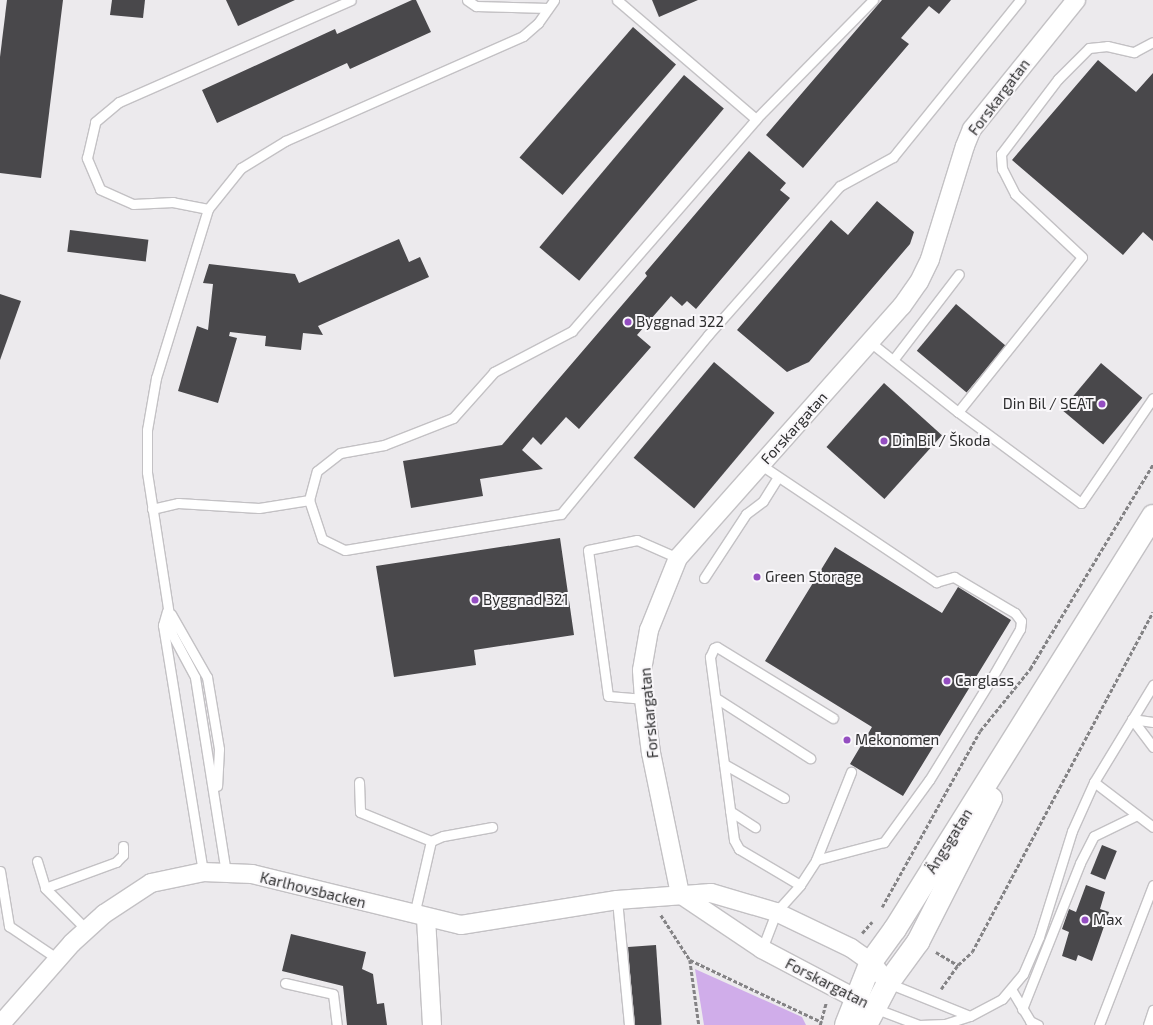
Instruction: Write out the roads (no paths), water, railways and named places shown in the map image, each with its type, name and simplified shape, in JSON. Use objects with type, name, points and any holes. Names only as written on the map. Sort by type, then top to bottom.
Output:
[{"type":"main road","name":"Ängsgatan","points":[[865,1011],[871,962],[895,929],[1153,516]]},
{"type":"main road","name":"Ängsgatan","points":[[865,1011],[918,942],[1048,685]]},
{"type":"main road","points":[[846,1025],[865,1011]]},
{"type":"street","name":"Forskargatan","points":[[865,1011],[831,985],[809,976],[762,949],[680,894],[651,753],[644,698],[642,670],[649,630],[678,558],[902,306],[919,282],[930,259],[964,146],[972,129],[1076,0]]},
{"type":"street","name":"Karlhovsbacken","points":[[0,1025],[58,959],[104,914],[151,883],[203,872],[252,874],[420,917],[461,925],[617,900],[680,894]]},
{"type":"street","name":"Forskargatan","points":[[680,894],[711,893],[776,912],[851,948],[871,962],[888,983]]},
{"type":"street","points":[[420,917],[432,1025]]},
{"type":"lane","points":[[208,209],[173,202],[133,204],[100,189],[87,158],[95,122],[119,102],[351,0]]},
{"type":"lane","points":[[467,0],[476,6],[548,8]]},
{"type":"lane","points":[[226,873],[195,677],[172,634],[147,472],[147,430],[156,378],[208,209],[241,168],[285,141],[523,36],[538,23],[554,0]]},
{"type":"lane","points":[[617,0],[756,119]]},
{"type":"lane","points":[[873,0],[756,119],[572,331],[494,372],[453,418],[384,445],[340,453],[317,471],[309,500],[322,539],[345,550],[561,514],[708,335],[840,186],[893,157],[1020,0]]},
{"type":"lane","points":[[958,412],[1082,257],[1015,194],[1002,169],[1001,154],[1058,79],[1089,48],[1107,46],[1134,52],[1153,42]]},
{"type":"lane","points":[[893,360],[959,274]]},
{"type":"lane","points":[[870,342],[958,412],[1081,503],[1153,398]]},
{"type":"lane","points":[[761,465],[936,582],[954,577],[1015,613],[1021,621],[1020,629],[990,681],[929,780],[884,842],[816,860]]},
{"type":"lane","points":[[704,578],[746,514],[763,501],[778,477]]},
{"type":"lane","points":[[152,509],[178,503],[258,508],[309,500]]},
{"type":"lane","points":[[644,698],[608,696],[588,550],[637,540],[678,558]]},
{"type":"lane","points":[[168,610],[163,625],[203,872]]},
{"type":"lane","points":[[800,885],[739,849],[734,840],[710,657],[714,648],[717,647],[834,718]]},
{"type":"lane","points":[[865,1011],[919,1025],[945,1024],[970,1016],[1002,999],[1011,989],[1023,974],[1039,937],[1072,831],[1094,782],[1153,685]]},
{"type":"lane","points":[[716,698],[810,758]]},
{"type":"lane","points":[[1132,719],[1153,722]]},
{"type":"lane","points":[[1132,719],[1153,747]]},
{"type":"lane","points":[[724,764],[784,798]]},
{"type":"lane","points":[[762,949],[776,912],[800,885],[816,860],[851,772]]},
{"type":"lane","points":[[359,782],[360,812],[431,841],[442,836],[492,827]]},
{"type":"lane","points":[[1094,782],[1153,827]]},
{"type":"lane","points":[[730,811],[756,827]]},
{"type":"lane","points":[[1022,1009],[1080,863],[1094,836],[1138,815]]},
{"type":"lane","points":[[420,917],[431,841]]},
{"type":"lane","points":[[45,888],[116,862],[123,855],[123,846]]},
{"type":"lane","points":[[37,861],[45,888],[87,930]]},
{"type":"lane","points":[[0,871],[4,925],[58,959]]},
{"type":"lane","points":[[1099,1025],[1153,885]]},
{"type":"lane","points":[[617,900],[629,1025]]},
{"type":"lane","points":[[285,983],[333,994],[337,1025]]},
{"type":"lane","points":[[888,983],[970,1016]]},
{"type":"lane","points":[[1011,989],[1030,1021],[1038,1025]]},
{"type":"lane","points":[[1148,1025],[1153,1010]]},
{"type":"place","name":"Byggnad 322","points":[[628,322]]},
{"type":"place","name":"Din Bil / SEAT","points":[[1102,404]]},
{"type":"place","name":"Din Bil / Škoda","points":[[884,441]]},
{"type":"place","name":"Green Storage","points":[[757,577]]},
{"type":"place","name":"Byggnad 321","points":[[475,600]]},
{"type":"place","name":"Carglass","points":[[947,681]]},
{"type":"place","name":"Mekonomen","points":[[847,740]]},
{"type":"place","name":"Max","points":[[1085,920]]}]
